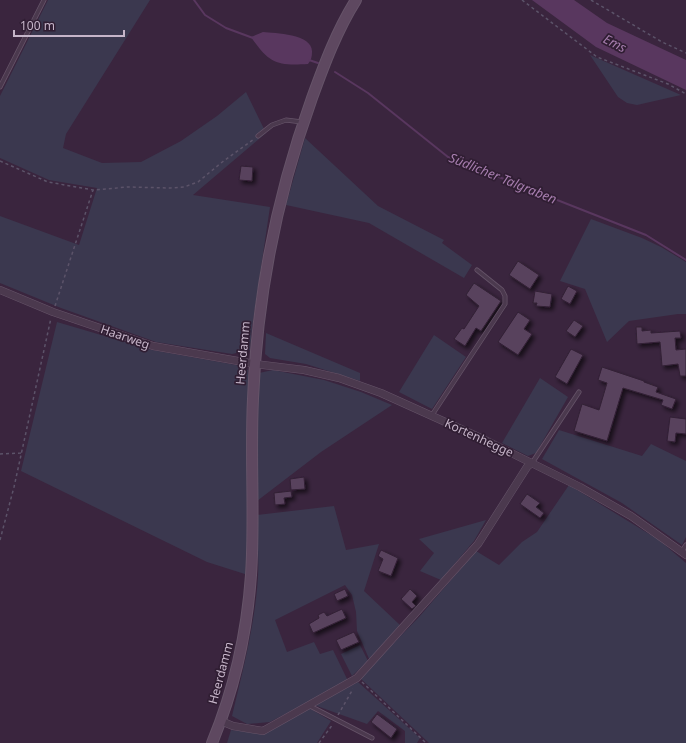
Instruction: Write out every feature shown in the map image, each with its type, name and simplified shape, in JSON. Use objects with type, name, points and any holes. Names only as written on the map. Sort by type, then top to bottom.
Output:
[{"type":"street","name":"Heerdamm","points":[[212,743],[221,721],[240,656],[246,622],[253,539],[253,400],[255,364],[258,328],[271,241],[286,178],[303,122],[332,46],[356,0]]},
{"type":"street","name":"Haarweg","points":[[0,290],[53,312],[153,346],[255,364]]},
{"type":"street","name":"Kortenhegge","points":[[255,364],[304,370],[339,378],[381,393],[432,415],[580,487],[631,516],[685,550]]},
{"type":"street","name":"Heerdamm","points":[[221,721],[233,726],[263,731],[310,706],[357,678],[478,544],[527,467],[532,463]]},
{"type":"lane","points":[[0,87],[44,0]]},
{"type":"lane","points":[[258,136],[272,125],[286,120],[303,122]]},
{"type":"lane","points":[[432,415],[505,304],[505,296],[502,290],[477,270]]},
{"type":"lane","points":[[532,463],[579,392]]},
{"type":"lane","points":[[310,706],[372,738]]},
{"type":"path","points":[[522,0],[597,56],[668,84],[686,94]]},
{"type":"path","points":[[591,0],[662,42],[686,53]]},
{"type":"path","points":[[0,161],[48,182],[92,190],[128,187],[184,187],[198,182],[258,136]]},
{"type":"path","points":[[0,540],[14,487],[53,312],[92,190]]},
{"type":"path","points":[[0,454],[21,453]]},
{"type":"path","points":[[319,743],[350,696],[357,678],[426,743]]},
{"type":"shaded area","points":[[48,0],[150,0],[66,134],[63,148],[102,163],[141,162],[181,141],[217,116],[246,92],[266,133],[193,195],[270,207],[250,350],[232,354],[156,342],[61,308],[0,283],[0,216],[79,245],[97,188],[49,180],[0,158],[0,96]]},
{"type":"shaded area","points":[[590,55],[681,95],[637,105],[627,103],[618,97]]},
{"type":"shaded area","points":[[305,138],[378,206],[444,240],[442,243],[472,265],[464,278],[369,223],[286,205]]},
{"type":"shaded area","points":[[591,219],[642,238],[686,262],[686,314],[629,321],[607,342],[585,289],[560,281]]},
{"type":"shaded area","points":[[57,322],[152,350],[236,365],[248,370],[248,575],[207,562],[21,471]]},
{"type":"shaded area","points":[[266,333],[360,373],[360,381],[306,364],[270,358],[265,354]]},
{"type":"shaded area","points":[[434,335],[466,357],[432,409],[399,392]]},
{"type":"shaded area","points":[[273,370],[324,380],[361,392],[392,405],[321,452],[257,501],[257,399],[259,373]]},
{"type":"shaded area","points":[[540,378],[568,397],[536,453],[528,456],[502,443]]},
{"type":"shaded area","points":[[559,430],[642,456],[651,444],[686,461],[686,537],[682,545],[622,503],[542,459]]},
{"type":"shaded area","points":[[569,485],[659,540],[686,563],[686,743],[429,743],[360,678],[419,617],[476,551],[499,565],[522,542],[537,532]]},
{"type":"shaded area","points":[[334,506],[346,550],[379,544],[364,591],[400,625],[370,661],[357,631],[356,612],[352,595],[345,585],[275,620],[287,652],[314,642],[320,654],[333,650],[348,681],[270,722],[247,724],[232,716],[248,647],[254,612],[258,577],[257,515]]},
{"type":"shaded area","points":[[486,520],[474,541],[441,580],[420,571],[434,553],[419,539]]},
{"type":"shaded area","points":[[360,645],[368,661],[352,676],[341,654]]},
{"type":"shaded area","points":[[358,682],[420,738],[417,743],[405,743],[405,731],[378,711],[367,724],[314,705]]},
{"type":"shaded area","points":[[309,708],[331,721],[317,743],[227,743],[231,730],[264,734]]},
{"type":"water","name":"Ems","points":[[532,0],[574,0],[607,23],[686,60],[686,90],[596,47]]},
{"type":"water","points":[[263,32],[284,34],[306,41],[311,46],[312,52],[309,63],[288,64],[274,61],[257,46],[251,37]]},
{"type":"building","points":[[241,166],[253,167],[252,181],[239,180]]},
{"type":"building","points":[[518,261],[539,275],[530,289],[509,275]]},
{"type":"building","points":[[474,283],[501,301],[481,331],[476,328],[465,346],[454,339],[462,328],[464,329],[479,306],[466,295]]},
{"type":"building","points":[[568,286],[577,291],[570,304],[561,299]]},
{"type":"building","points":[[535,291],[552,294],[550,307],[536,306],[537,303],[533,303]]},
{"type":"building","points":[[518,312],[530,320],[524,329],[532,334],[518,355],[498,342]]},
{"type":"building","points":[[574,320],[583,326],[575,337],[566,331]]},
{"type":"building","points":[[636,327],[642,327],[642,331],[651,330],[651,333],[680,331],[681,338],[675,338],[676,350],[686,349],[686,376],[680,376],[678,364],[662,366],[660,342],[637,344]]},
{"type":"building","points":[[571,349],[583,355],[567,384],[555,377]]},
{"type":"building","points":[[602,367],[658,387],[656,392],[676,399],[672,409],[661,405],[663,400],[623,388],[607,441],[574,431],[582,404],[599,410],[607,383],[598,380]]},
{"type":"building","points":[[670,417],[686,419],[686,434],[676,433],[675,442],[667,441]]},
{"type":"building","points":[[304,477],[305,489],[291,490],[290,479]]},
{"type":"building","points":[[291,491],[292,497],[284,498],[285,504],[275,505],[274,493]]},
{"type":"building","points":[[527,494],[540,503],[536,507],[544,513],[540,518],[520,504]]},
{"type":"building","points":[[381,550],[398,558],[391,576],[378,571],[383,559],[378,556]]},
{"type":"building","points":[[345,589],[348,596],[337,601],[334,594]]},
{"type":"building","points":[[410,589],[417,596],[412,602],[416,606],[412,609],[401,599]]},
{"type":"building","points":[[342,609],[346,618],[313,633],[309,624],[319,618],[318,615],[324,612],[327,616]]},
{"type":"building","points":[[354,632],[359,642],[341,650],[336,640]]},
{"type":"building","points":[[377,714],[397,729],[391,738],[371,722]]},
{"type":"waterway","name":"Südlicher Talgraben","points":[[194,0],[205,15],[226,28],[253,38]]},
{"type":"waterway","name":"Südlicher Talgraben","points":[[309,60],[318,63]]},
{"type":"waterway","name":"Südlicher Talgraben","points":[[335,72],[368,93],[448,157],[646,235],[686,260]]}]
